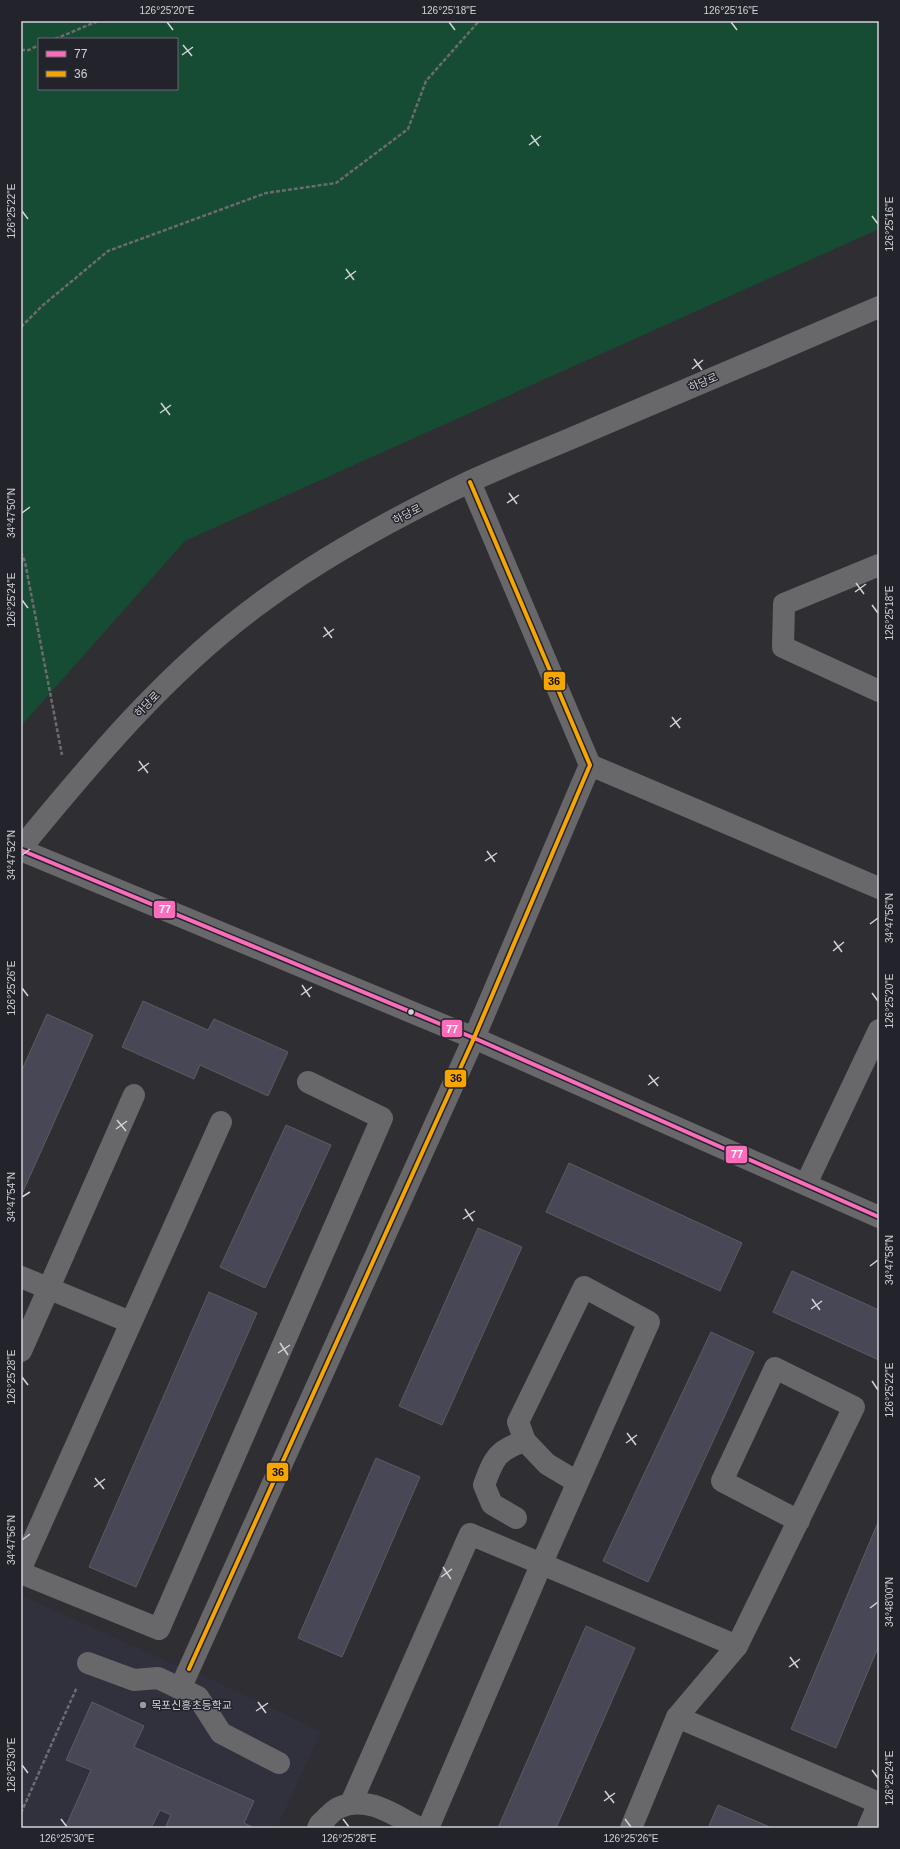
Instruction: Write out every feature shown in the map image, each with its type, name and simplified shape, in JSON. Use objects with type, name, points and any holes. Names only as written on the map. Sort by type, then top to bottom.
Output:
[{"type":"street","name":"하당로","points":[[21,849],[69,789],[138,712],[194,656],[262,601],[307,570],[348,545],[470,482],[879,307]]},
{"type":"street","points":[[470,482],[590,765],[879,888]]},
{"type":"street","points":[[879,565],[784,604],[784,647],[879,691]]},
{"type":"street","points":[[180,1689],[474,1038],[590,765]]},
{"type":"street","points":[[21,849],[474,1038],[879,1217]]},
{"type":"street","points":[[806,1184],[879,1030]]},
{"type":"street","points":[[21,1573],[159,1629],[382,1118],[308,1082]]},
{"type":"street","points":[[21,1351],[134,1095]]},
{"type":"street","points":[[21,1568],[221,1122]]},
{"type":"street","points":[[21,1277],[130,1322]]},
{"type":"street","points":[[428,1828],[577,1482],[649,1322],[584,1287],[518,1422],[525,1441],[547,1464],[577,1482]]},
{"type":"street","points":[[631,1828],[677,1717],[737,1646],[799,1521],[854,1407],[775,1368],[722,1481],[799,1521]]},
{"type":"street","points":[[516,1518],[492,1504],[484,1484],[493,1460],[508,1446],[525,1441]]},
{"type":"street","points":[[352,1803],[470,1534],[737,1646]]},
{"type":"street","points":[[88,1663],[134,1680],[158,1678],[198,1697],[221,1733],[279,1763]]},
{"type":"street","points":[[677,1717],[879,1803],[868,1828]]},
{"type":"street","points":[[318,1828],[320,1824],[337,1808],[352,1803],[370,1803],[419,1828]]},
{"type":"path","points":[[57,38],[98,21]]},
{"type":"path","points":[[21,327],[42,306],[108,251],[266,193],[336,183],[408,129],[426,80],[479,21]]},
{"type":"path","points":[[21,50],[29,50],[38,46]]},
{"type":"path","points":[[21,552],[25,562],[69,789]]},
{"type":"path","points":[[21,1813],[88,1663]]},
{"type":"shaded area","name":"목포신흥초등학교","points":[[21,1595],[171,1663],[189,1669],[321,1731],[277,1828],[21,1828]]},
{"type":"green space","points":[[21,21],[879,21],[879,229],[185,541],[21,726]]},
{"type":"building","points":[[143,1001],[208,1030],[214,1019],[288,1052],[268,1096],[200,1065],[194,1079],[122,1047]]},
{"type":"building","points":[[47,1014],[93,1035],[21,1196],[21,1072]]},
{"type":"building","points":[[286,1125],[331,1145],[265,1288],[220,1267]]},
{"type":"building","points":[[569,1163],[742,1243],[720,1291],[546,1212]]},
{"type":"building","points":[[478,1228],[522,1247],[442,1425],[399,1406]]},
{"type":"building","points":[[792,1271],[879,1310],[879,1360],[773,1312]]},
{"type":"building","points":[[209,1292],[257,1313],[136,1587],[89,1567]]},
{"type":"building","points":[[711,1332],[754,1352],[648,1582],[603,1561]]},
{"type":"building","points":[[376,1458],[420,1477],[342,1657],[298,1638]]},
{"type":"building","points":[[879,1520],[879,1645],[836,1748],[791,1729]]},
{"type":"building","points":[[586,1626],[635,1648],[556,1828],[498,1828]]},
{"type":"building","points":[[92,1702],[144,1726],[134,1747],[254,1801],[244,1823],[254,1828],[171,1828],[166,1826],[171,1815],[160,1810],[151,1828],[65,1828],[91,1770],[66,1760]]},
{"type":"building","points":[[718,1805],[772,1828],[708,1828]]},
{"type":"transit line","name":"36","points":[[189,1669],[474,1038],[590,765],[470,482]]},
{"type":"transit line","name":"77","points":[[21,850],[474,1038],[879,1217]]},
{"type":"place","name":"목포신흥초등학교","points":[[143,1705]]}]
